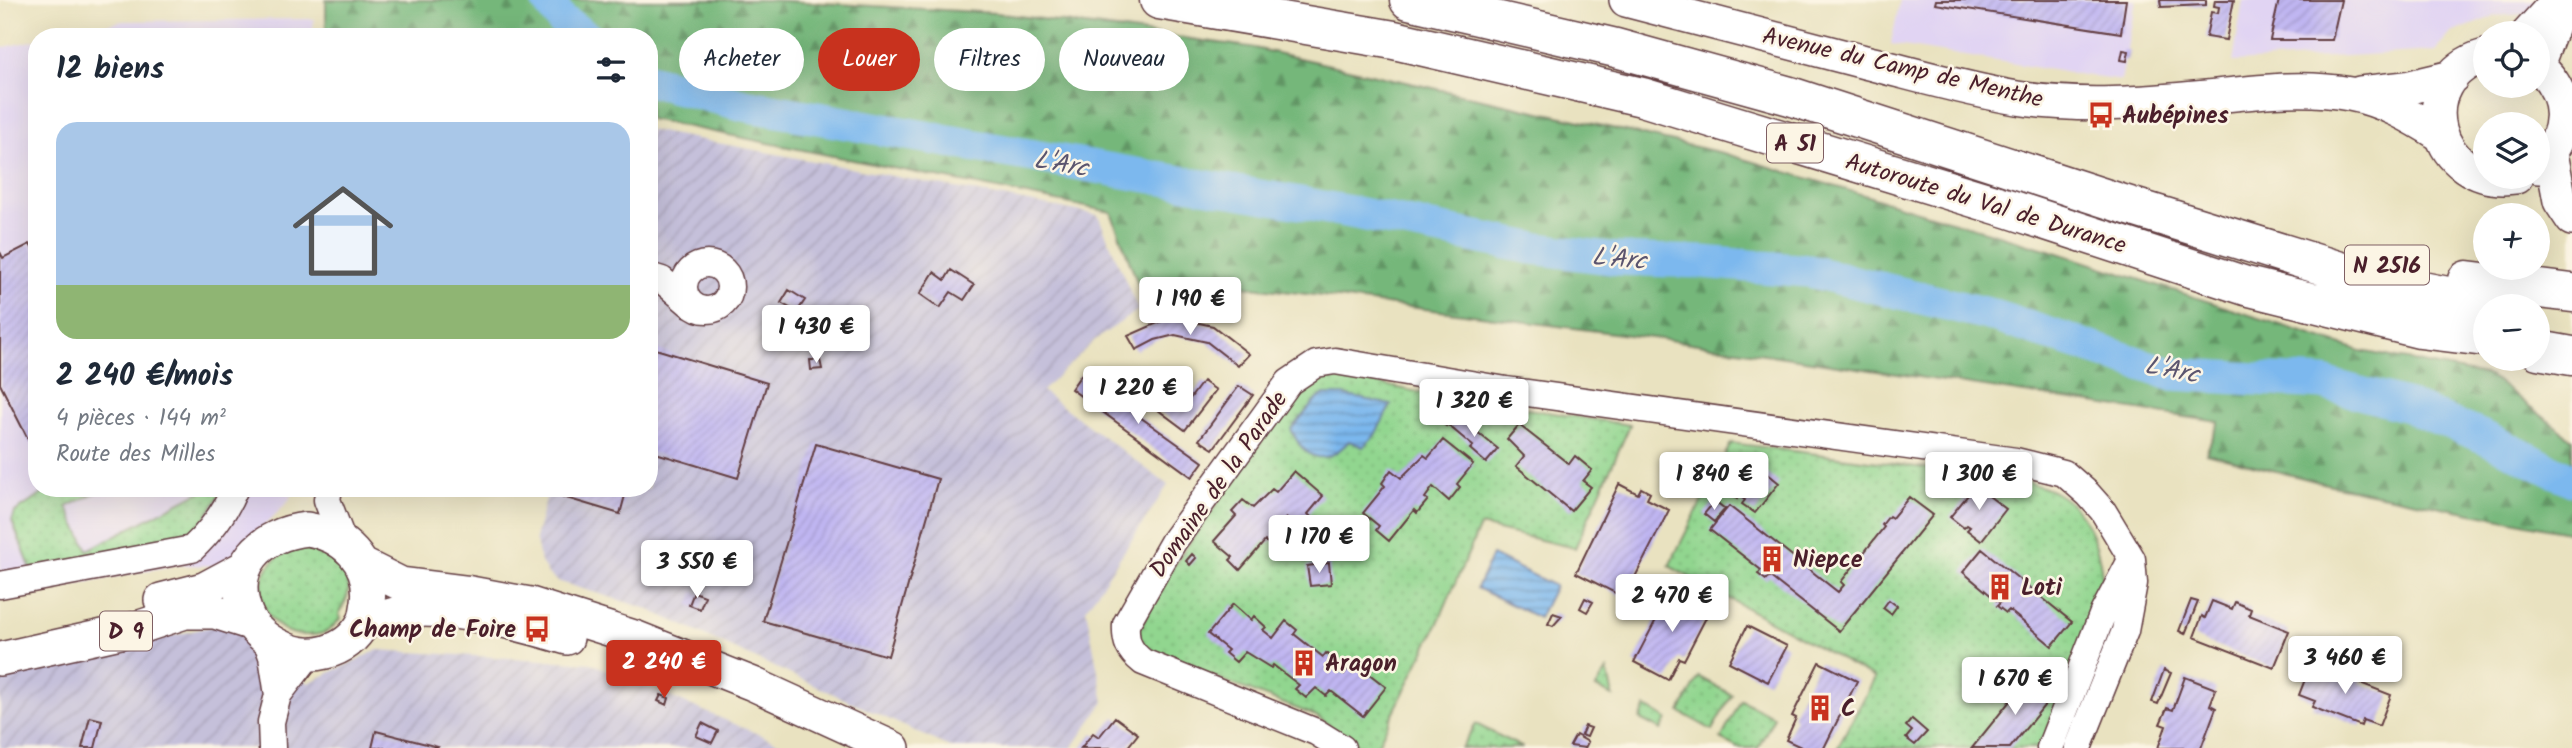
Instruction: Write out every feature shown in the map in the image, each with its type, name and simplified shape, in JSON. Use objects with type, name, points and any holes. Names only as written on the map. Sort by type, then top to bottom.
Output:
[{"type":"highway","name":"Autoroute du Val de Durance","points":[[1159,0],[1394,40],[1642,97],[1997,205],[2246,286],[2420,329],[2473,337]]},
{"type":"highway","name":"Autoroute du Val de Durance","points":[[1409,0],[1616,48],[1790,96],[2376,282],[2473,301]]},
{"type":"highway","name":"N 2516","points":[[2204,228],[2468,281],[2572,293]]},
{"type":"highway","points":[[2550,313],[2572,316]]},
{"type":"highway","points":[[2550,345],[2572,348]]},
{"type":"highway","points":[[2550,352],[2572,356]]},
{"type":"main road","name":"Avenue du Camp de Menthe","points":[[1626,0],[1899,71],[2017,98],[2067,104],[2132,103],[2298,90],[2351,94],[2406,88],[2452,77]]},
{"type":"main road","points":[[2473,61],[2452,77],[2440,98],[2438,123],[2448,150],[2464,167],[2473,171]]},
{"type":"main road","points":[[2552,79],[2563,114],[2555,148],[2566,210]]},
{"type":"main road","name":"Avenue du Camp de Menthe","points":[[2351,94],[2402,111],[2441,135]]},
{"type":"main road","points":[[2529,189],[2566,210]]},
{"type":"main road","points":[[844,748],[640,659],[537,629],[461,615],[420,610],[363,623],[337,648],[308,656],[290,652],[254,625],[241,590],[243,568],[264,545],[292,530],[321,531],[401,584],[530,604],[637,638],[753,684],[893,748]]},
{"type":"main road","points":[[353,554],[368,580],[369,595],[363,623]]},
{"type":"main road","name":"D 9","points":[[0,636],[205,589],[243,568]]},
{"type":"main road","name":"D 9","points":[[0,659],[134,629],[185,612],[215,612],[254,625]]},
{"type":"street","points":[[2535,21],[2554,0]]},
{"type":"street","points":[[2552,79],[2566,0]]},
{"type":"street","points":[[658,278],[707,264],[719,267],[728,276],[730,290],[726,302],[709,311],[694,307],[658,280]]},
{"type":"street","points":[[692,269],[683,286],[687,300],[694,307]]},
{"type":"street","name":"Domaine de la Parade","points":[[1342,748],[1316,732],[1143,662],[1127,645],[1126,624],[1172,542],[1289,382],[1316,364],[1335,361],[1494,388],[1926,448],[2036,466],[2064,473],[2088,494],[2103,511],[2132,559]]},
{"type":"street","points":[[0,585],[192,549],[210,533],[230,497]]},
{"type":"street","points":[[292,530],[325,497]]},
{"type":"street","points":[[329,497],[353,554]]},
{"type":"street","points":[[2050,748],[2103,613],[2132,559]]},
{"type":"street","points":[[2078,748],[2125,631],[2134,583],[2132,559]]},
{"type":"street","points":[[254,625],[272,656],[278,695]]},
{"type":"street","points":[[272,748],[271,722],[278,695],[308,656]]},
{"type":"street","name":"Domaine de la Parade","points":[[1271,714],[1311,748]]},
{"type":"shaded area","points":[[1900,0],[2136,0],[2121,81],[1891,44]]},
{"type":"shaded area","points":[[2243,0],[2537,0],[2528,14],[2495,16],[2473,21],[2473,24],[2451,33],[2436,51],[2233,62]]},
{"type":"shaded area","points":[[314,19],[313,28],[92,28],[123,21]]},
{"type":"shaded area","points":[[28,42],[28,497],[291,497],[223,566],[175,565],[0,600],[0,48]]},
{"type":"shaded area","points":[[658,132],[1098,215],[1138,310],[1095,340],[1042,391],[1168,485],[1086,609],[1104,702],[1072,748],[952,748],[645,608],[557,581],[547,573],[541,562],[535,538],[546,497],[658,497]]},
{"type":"shaded area","points":[[217,625],[244,634],[261,653],[308,683],[378,650],[591,663],[791,748],[0,748],[0,677]]},
{"type":"green space","points":[[326,0],[768,0],[996,13],[1108,28],[1059,28],[1059,91],[1189,91],[1189,39],[1250,47],[1723,153],[2052,251],[2361,351],[2490,376],[2572,439],[2572,533],[2331,485],[2206,453],[2219,422],[1684,342],[1244,286],[1147,308],[1111,212],[658,121],[658,28],[326,28]]},
{"type":"green space","points":[[1341,376],[1418,392],[1630,425],[1575,548],[1480,526],[1437,625],[1376,748],[1362,748],[1316,716],[1151,653],[1142,644],[1139,630],[1166,578],[1185,549],[1299,389],[1319,378]]},
{"type":"green space","points":[[1731,443],[2025,481],[2052,491],[2068,501],[2086,523],[2092,536],[2100,563],[2103,591],[2040,748],[1837,748],[1875,678],[1669,566]]},
{"type":"green space","points":[[38,497],[86,497],[67,507],[88,550],[190,497],[218,497],[197,527],[172,544],[31,569],[12,521],[15,512]]},
{"type":"green space","points":[[301,546],[319,551],[335,560],[342,566],[349,583],[339,614],[341,618],[329,630],[319,634],[295,634],[284,629],[274,622],[263,602],[263,578],[269,566],[288,551]]},
{"type":"green space","points":[[1607,670],[1613,696],[1596,688]]},
{"type":"green space","points":[[1699,677],[1732,695],[1712,730],[1680,712]]},
{"type":"green space","points":[[1741,700],[1774,717],[1758,748],[1738,748],[1721,739]]},
{"type":"green space","points":[[1646,707],[1667,719],[1661,730],[1640,719]]},
{"type":"green space","points":[[1476,724],[1523,748],[1461,748]]},
{"type":"water","points":[[1323,395],[1344,395],[1391,405],[1375,435],[1363,447],[1349,441],[1332,455],[1316,457],[1303,448],[1291,429]]},
{"type":"water","points":[[1492,555],[1555,586],[1539,618],[1477,588]]},
{"type":"building","points":[[1936,0],[2126,0],[2121,33],[1935,4]]},
{"type":"building","points":[[2160,0],[2206,0],[2206,5],[2161,7]]},
{"type":"building","points":[[2215,0],[2234,0],[2226,40],[2206,37],[2211,12],[2218,13],[2219,7],[2214,6]]},
{"type":"building","points":[[2279,0],[2341,0],[2332,40],[2270,40]]},
{"type":"building","points":[[2123,50],[2129,51],[2127,61],[2121,60]]},
{"type":"building","points":[[28,245],[28,439],[0,384],[0,252],[3,258]]},
{"type":"building","points":[[951,270],[974,285],[964,300],[951,292],[940,308],[920,294],[934,272],[945,280]]},
{"type":"building","points":[[789,290],[805,300],[797,312],[781,303]]},
{"type":"building","points":[[1171,317],[1213,326],[1249,354],[1238,366],[1207,342],[1175,335],[1155,340],[1136,350],[1128,336]]},
{"type":"building","points":[[658,350],[767,383],[738,478],[658,454]]},
{"type":"building","points":[[810,360],[820,360],[822,369],[811,370]]},
{"type":"building","points":[[1136,373],[1183,408],[1203,381],[1216,390],[1185,430],[1126,386]]},
{"type":"building","points":[[1081,375],[1203,462],[1192,477],[1071,389]]},
{"type":"building","points":[[1239,386],[1253,395],[1213,449],[1199,440]]},
{"type":"building","points":[[1448,414],[1452,418],[1446,426],[1441,422]]},
{"type":"building","points":[[1456,415],[1498,449],[1486,463],[1470,449],[1473,446],[1448,425]]},
{"type":"building","points":[[1519,425],[1569,464],[1575,456],[1592,470],[1583,481],[1591,487],[1571,511],[1516,466],[1524,456],[1507,439]]},
{"type":"building","points":[[1443,440],[1473,464],[1457,484],[1460,487],[1449,501],[1433,487],[1425,498],[1428,500],[1417,513],[1414,510],[1389,541],[1376,530],[1379,526],[1363,513],[1385,486],[1382,483],[1391,470],[1401,478],[1424,455],[1428,458]]},
{"type":"building","points":[[816,444],[938,479],[888,656],[763,621]]},
{"type":"building","points":[[1747,458],[1756,465],[1760,461],[1767,466],[1763,470],[1779,483],[1755,513],[1742,504],[1745,500],[1739,496],[1737,499],[1723,489]]},
{"type":"building","points":[[1294,471],[1323,496],[1308,514],[1311,517],[1300,530],[1286,518],[1276,528],[1280,532],[1269,544],[1265,541],[1240,570],[1230,560],[1233,557],[1214,541],[1236,516],[1232,512],[1243,500],[1253,508],[1272,489],[1276,492]]},
{"type":"building","points":[[1619,484],[1638,494],[1641,488],[1650,493],[1647,499],[1669,510],[1630,587],[1624,584],[1619,595],[1576,573]]},
{"type":"building","points":[[1976,485],[1983,491],[1987,485],[1993,490],[1989,496],[2006,509],[1981,541],[1967,530],[1970,527],[1967,525],[1964,528],[1950,517]]},
{"type":"building","points":[[563,497],[625,497],[620,514]]},
{"type":"building","points":[[1909,497],[1933,515],[1839,631],[1769,576],[1766,580],[1758,574],[1761,570],[1710,530],[1729,506],[1838,592],[1844,585],[1841,582],[1884,527],[1882,525],[1889,516],[1892,518]]},
{"type":"building","points":[[1715,501],[1725,509],[1714,522],[1704,514]]},
{"type":"building","name":"Loti","points":[[1982,549],[2072,622],[2052,646],[2009,610],[2006,613],[1997,606],[2000,603],[1963,572]]},
{"type":"building","points":[[1192,554],[1196,558],[1190,565],[1186,561]]},
{"type":"building","points":[[1329,563],[1331,584],[1310,586],[1307,566]]},
{"type":"building","points":[[1672,589],[1711,608],[1684,660],[1679,658],[1668,680],[1634,662]]},
{"type":"building","points":[[694,592],[705,596],[700,609],[689,605]]},
{"type":"building","points":[[1585,598],[1593,602],[1587,612],[1580,608]]},
{"type":"building","points":[[1889,600],[1897,606],[1891,614],[1883,608]]},
{"type":"building","points":[[2191,600],[2198,602],[2185,634],[2179,631]]},
{"type":"building","points":[[2212,601],[2232,609],[2235,602],[2251,609],[2249,615],[2289,631],[2274,668],[2194,637],[2202,616],[2205,618]]},
{"type":"building","points":[[1233,604],[1251,620],[1254,616],[1266,627],[1263,630],[1273,638],[1286,621],[1297,630],[1294,634],[1323,657],[1326,653],[1336,661],[1332,665],[1344,674],[1347,670],[1343,667],[1350,659],[1386,687],[1363,716],[1331,691],[1326,696],[1316,688],[1306,698],[1295,689],[1299,685],[1273,665],[1271,668],[1245,652],[1236,662],[1225,653],[1228,650],[1208,634]]},
{"type":"building","points":[[1553,613],[1562,616],[1553,626],[1548,624]]},
{"type":"building","points":[[1747,626],[1787,646],[1768,682],[1729,662]]},
{"type":"building","name":"C","points":[[1819,662],[1857,681],[1824,748],[1803,748],[1786,740],[1796,718],[1792,716]]},
{"type":"building","points":[[2311,664],[2343,676],[2346,670],[2362,677],[2360,683],[2391,695],[2379,726],[2363,720],[2361,726],[2312,707],[2315,701],[2299,695]]},
{"type":"building","points":[[2164,670],[2171,673],[2158,704],[2152,702]]},
{"type":"building","points":[[2185,677],[2216,689],[2210,705],[2216,708],[2201,748],[2158,748],[2166,726],[2160,724],[2167,708],[2173,710]]},
{"type":"building","points":[[2029,678],[2052,696],[2010,748],[1972,748],[2010,701],[2006,698],[2012,690],[2017,694]]},
{"type":"building","points":[[661,695],[669,698],[667,705],[658,701]]},
{"type":"building","points":[[90,717],[102,720],[95,748],[82,748]]},
{"type":"building","points":[[1115,717],[1138,734],[1127,748],[1081,748],[1093,733],[1099,737]]},
{"type":"building","points":[[1912,719],[1927,732],[1915,745],[1906,738],[1912,731],[1906,726]]},
{"type":"building","points":[[702,723],[718,731],[712,743],[696,736]]},
{"type":"building","points":[[1585,726],[1591,728],[1587,737],[1581,735]]},
{"type":"building","points":[[376,731],[438,747],[372,748]]},
{"type":"building","points":[[1576,735],[1588,742],[1585,748],[1570,746]]},
{"type":"waterway","name":"L'Arc","points":[[547,0],[562,20],[573,28]]},
{"type":"waterway","name":"L'Arc","points":[[658,82],[744,105],[1351,212],[1532,248],[1617,259],[1702,262],[1809,271],[1988,314],[2171,374],[2323,383],[2408,406],[2486,438],[2572,480]]},
{"type":"place","name":"Aubépines","points":[[2101,115]]},
{"type":"place","name":"Niepce","points":[[1772,559]]},
{"type":"place","name":"Loti","points":[[2000,587]]},
{"type":"place","name":"Champ de Foire","points":[[537,629]]},
{"type":"place","name":"Aragon","points":[[1304,663]]},
{"type":"place","name":"C","points":[[1820,708]]}]
